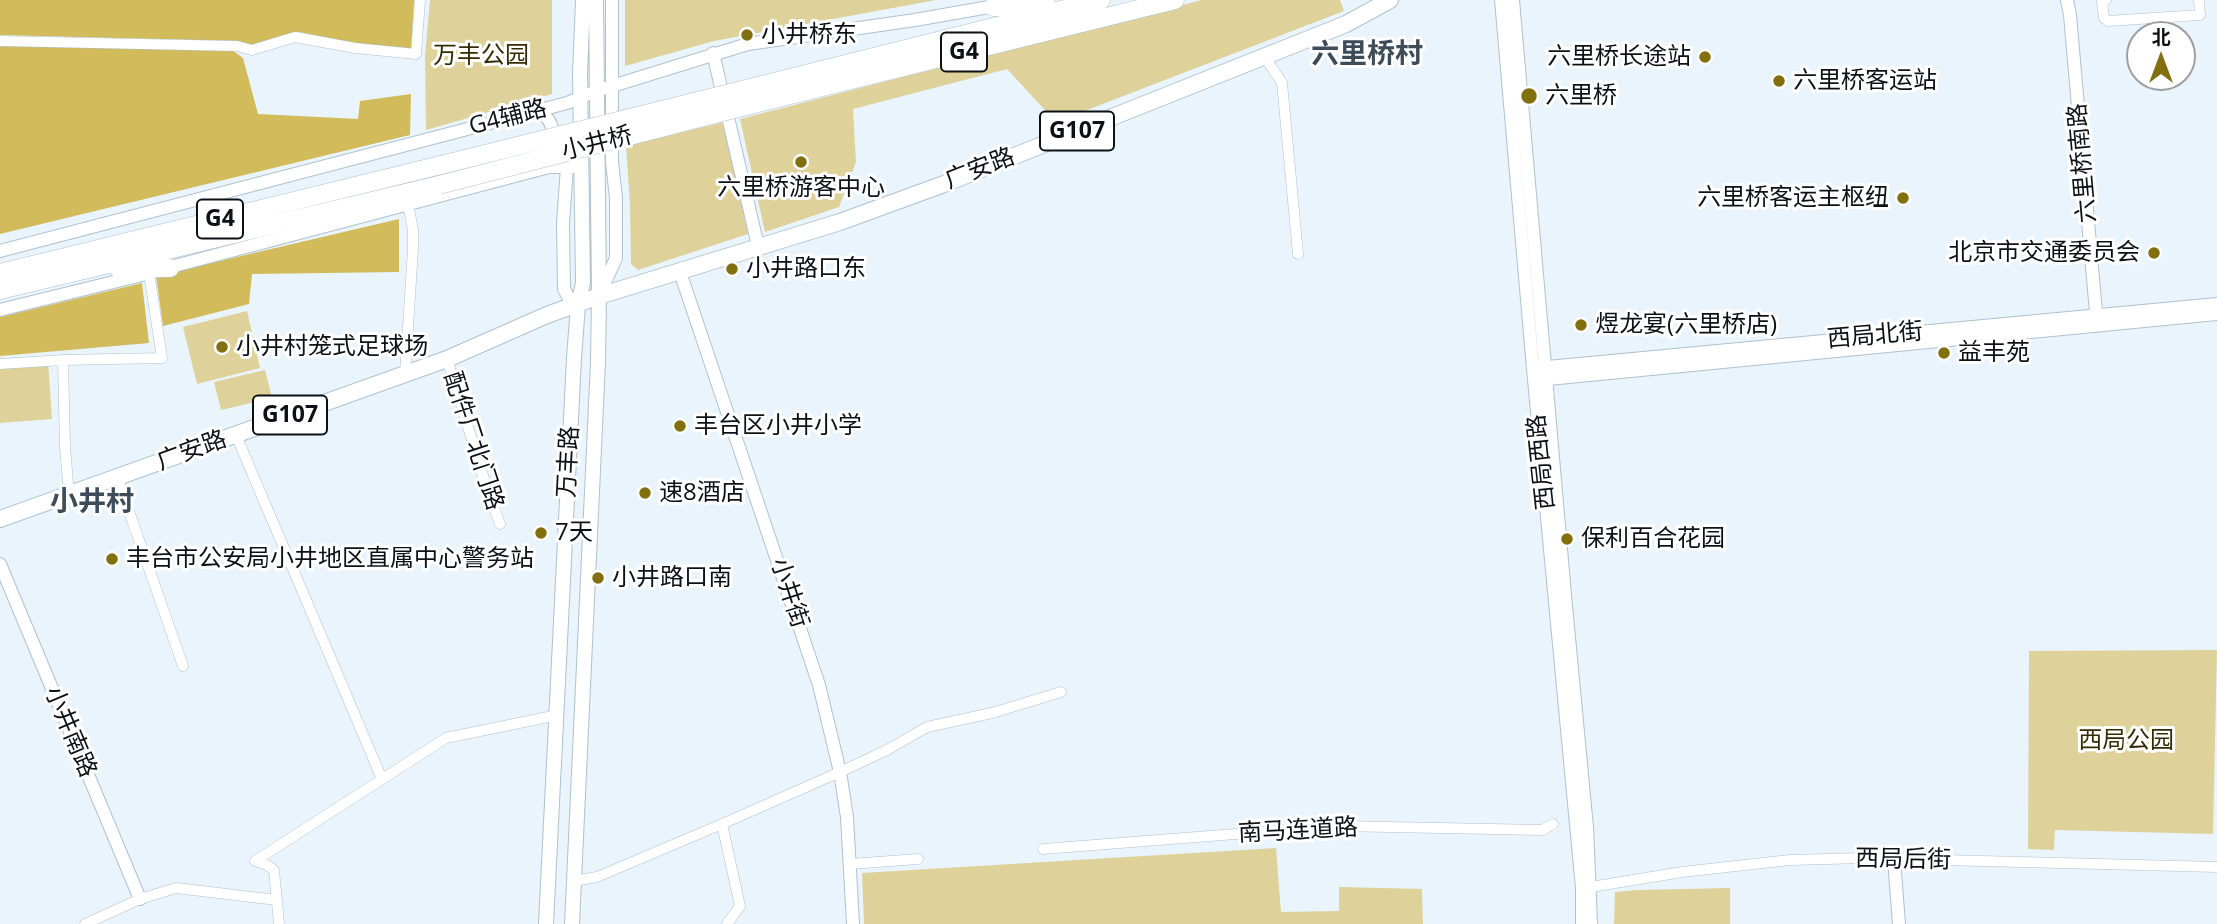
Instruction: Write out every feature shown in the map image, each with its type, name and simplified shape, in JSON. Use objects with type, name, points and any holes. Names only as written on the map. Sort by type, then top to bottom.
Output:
[{"type":"highway","name":"G4","points":[[754,95],[1101,0]]},
{"type":"highway","name":"G4","points":[[754,95],[1175,0]]},
{"type":"highway","name":"广安路","points":[[599,296],[839,222],[944,184],[1346,24],[1390,0]]},
{"type":"highway","points":[[993,7],[1079,6]]},
{"type":"highway","name":"小井桥","points":[[0,273],[441,165],[754,95]]},
{"type":"highway","name":"小井桥","points":[[84,269],[439,184],[754,95]]},
{"type":"highway","points":[[84,269],[170,268]]},
{"type":"highway","name":"G4","points":[[0,290],[84,269]]},
{"type":"highway","name":"G107","points":[[578,305],[599,296]]},
{"type":"highway","name":"广安路","points":[[0,519],[447,359],[547,315],[578,305]]},
{"type":"main road","name":"万丰路","points":[[546,924],[574,358],[578,305],[583,283],[575,167],[582,151],[583,0]]},
{"type":"main road","name":"万丰路","points":[[572,924],[598,362],[596,0]]},
{"type":"main road","points":[[574,358],[582,355],[592,357],[598,362]]},
{"type":"main road","points":[[558,715],[563,739],[561,804],[578,801]]},
{"type":"main road","points":[[548,872],[558,865],[565,867],[568,874],[565,924]]},
{"type":"street","points":[[0,41],[237,46],[252,50],[295,37],[355,48],[416,54],[420,0]]},
{"type":"street","points":[[599,296],[616,258],[617,198],[612,162],[612,0]]},
{"type":"street","name":"G4辅路","points":[[0,251],[581,98],[713,53],[748,44],[993,7],[1018,0]]},
{"type":"street","name":"西局西路","points":[[1501,0],[1587,827],[1591,924]]},
{"type":"street","name":"西局西路","points":[[1513,0],[1539,374],[1582,888],[1582,924]]},
{"type":"street","name":"六里桥南路","points":[[2067,0],[2097,321]]},
{"type":"street","points":[[2106,0],[2102,2],[2104,18],[2108,21],[2200,15],[2199,0]]},
{"type":"street","points":[[713,53],[758,246]]},
{"type":"street","points":[[1265,57],[1282,83],[1298,254]]},
{"type":"street","points":[[534,111],[546,117],[552,128],[553,150],[549,167]]},
{"type":"street","points":[[0,310],[170,268],[549,167],[575,167]]},
{"type":"street","points":[[405,374],[413,249],[413,230],[408,205]]},
{"type":"street","name":"小井街","points":[[680,272],[819,685],[840,772],[847,817],[853,924]]},
{"type":"street","points":[[0,364],[162,358],[149,273]]},
{"type":"street","name":"西局北街","points":[[2097,321],[2217,304]]},
{"type":"street","name":"西局北街","points":[[1539,374],[2097,321],[2217,314]]},
{"type":"street","name":"配件厂北门路","points":[[447,359],[500,524]]},
{"type":"street","points":[[63,360],[69,495]]},
{"type":"street","points":[[236,435],[382,779]]},
{"type":"street","points":[[117,477],[183,666]]},
{"type":"street","name":"小井南路","points":[[0,564],[140,899]]},
{"type":"street","points":[[574,881],[597,877],[722,824],[887,750],[927,727],[992,713],[1061,692]]},
{"type":"street","points":[[279,924],[274,870],[255,860],[446,738],[558,715]]},
{"type":"street","points":[[722,824],[740,906],[727,924]]},
{"type":"street","name":"南马连道路","points":[[1043,849],[1338,826],[1542,830],[1553,824]]},
{"type":"street","points":[[850,864],[918,859]]},
{"type":"street","points":[[1894,859],[1899,924]]},
{"type":"street","name":"西局后街","points":[[1591,887],[1682,872],[1790,860],[1894,859],[2217,867]]},
{"type":"street","points":[[85,924],[140,899],[176,888],[277,900]]},
{"type":"green space","name":"万丰公园","points":[[430,0],[552,0],[552,94],[426,130],[425,56]]},
{"type":"green space","points":[[625,0],[936,0],[714,41],[625,66]]},
{"type":"green space","points":[[1202,0],[1340,0],[1344,11],[1056,122],[1007,69],[853,109],[856,162],[839,207],[765,232],[740,119]]},
{"type":"green space","points":[[724,122],[748,234],[638,270],[631,264],[626,146]]},
{"type":"green space","name":"小井村笼式足球场","points":[[247,311],[260,368],[197,384],[183,327]]},
{"type":"green space","points":[[48,362],[52,419],[0,423],[0,365]]},
{"type":"green space","points":[[265,370],[272,398],[221,410],[214,382]]},
{"type":"green space","name":"西局公园","points":[[2217,650],[2213,834],[2055,830],[2054,850],[2028,849],[2029,651]]},
{"type":"green space","points":[[1276,848],[1281,912],[1339,911],[1339,887],[1422,889],[1423,924],[864,924],[862,873]]},
{"type":"green space","points":[[1730,888],[1730,924],[1614,924],[1615,892]]},
{"type":"shaded area","points":[[0,0],[414,0],[411,49],[358,44],[299,32],[252,45],[233,41],[0,35]]},
{"type":"shaded area","points":[[0,44],[232,50],[243,58],[258,114],[358,119],[360,101],[411,94],[410,135],[0,234]]},
{"type":"shaded area","points":[[399,219],[399,272],[252,274],[249,304],[163,326],[156,276]]},
{"type":"shaded area","points":[[142,283],[149,343],[0,356],[0,317]]},
{"type":"place","name":"小井桥东","points":[[747,35]]},
{"type":"place","name":"六里桥长途站","points":[[1705,57]]},
{"type":"place","name":"六里桥客运站","points":[[1779,81]]},
{"type":"place","name":"六里桥","points":[[1529,96]]},
{"type":"place","name":"六里桥游客中心","points":[[801,162]]},
{"type":"place","name":"六里桥客运主枢纽","points":[[1903,198]]},
{"type":"place","name":"北京市交通委员会","points":[[2154,253]]},
{"type":"place","name":"小井路口东","points":[[732,269]]},
{"type":"place","name":"煜龙宴(六里桥店)","points":[[1581,325]]},
{"type":"place","name":"小井村笼式足球场","points":[[222,347]]},
{"type":"place","name":"益丰苑","points":[[1944,353]]},
{"type":"place","name":"丰台区小井小学","points":[[680,426]]},
{"type":"place","name":"速8酒店","points":[[645,493]]},
{"type":"place","name":"7天","points":[[541,533]]},
{"type":"place","name":"保利百合花园","points":[[1567,539]]},
{"type":"place","name":"丰台市公安局小井地区直属中心警务站","points":[[112,559]]},
{"type":"place","name":"小井路口南","points":[[598,578]]},
{"type":"district","name":"六里桥村","points":[[1367,55]]},
{"type":"district","name":"小井村","points":[[92,503]]}]
